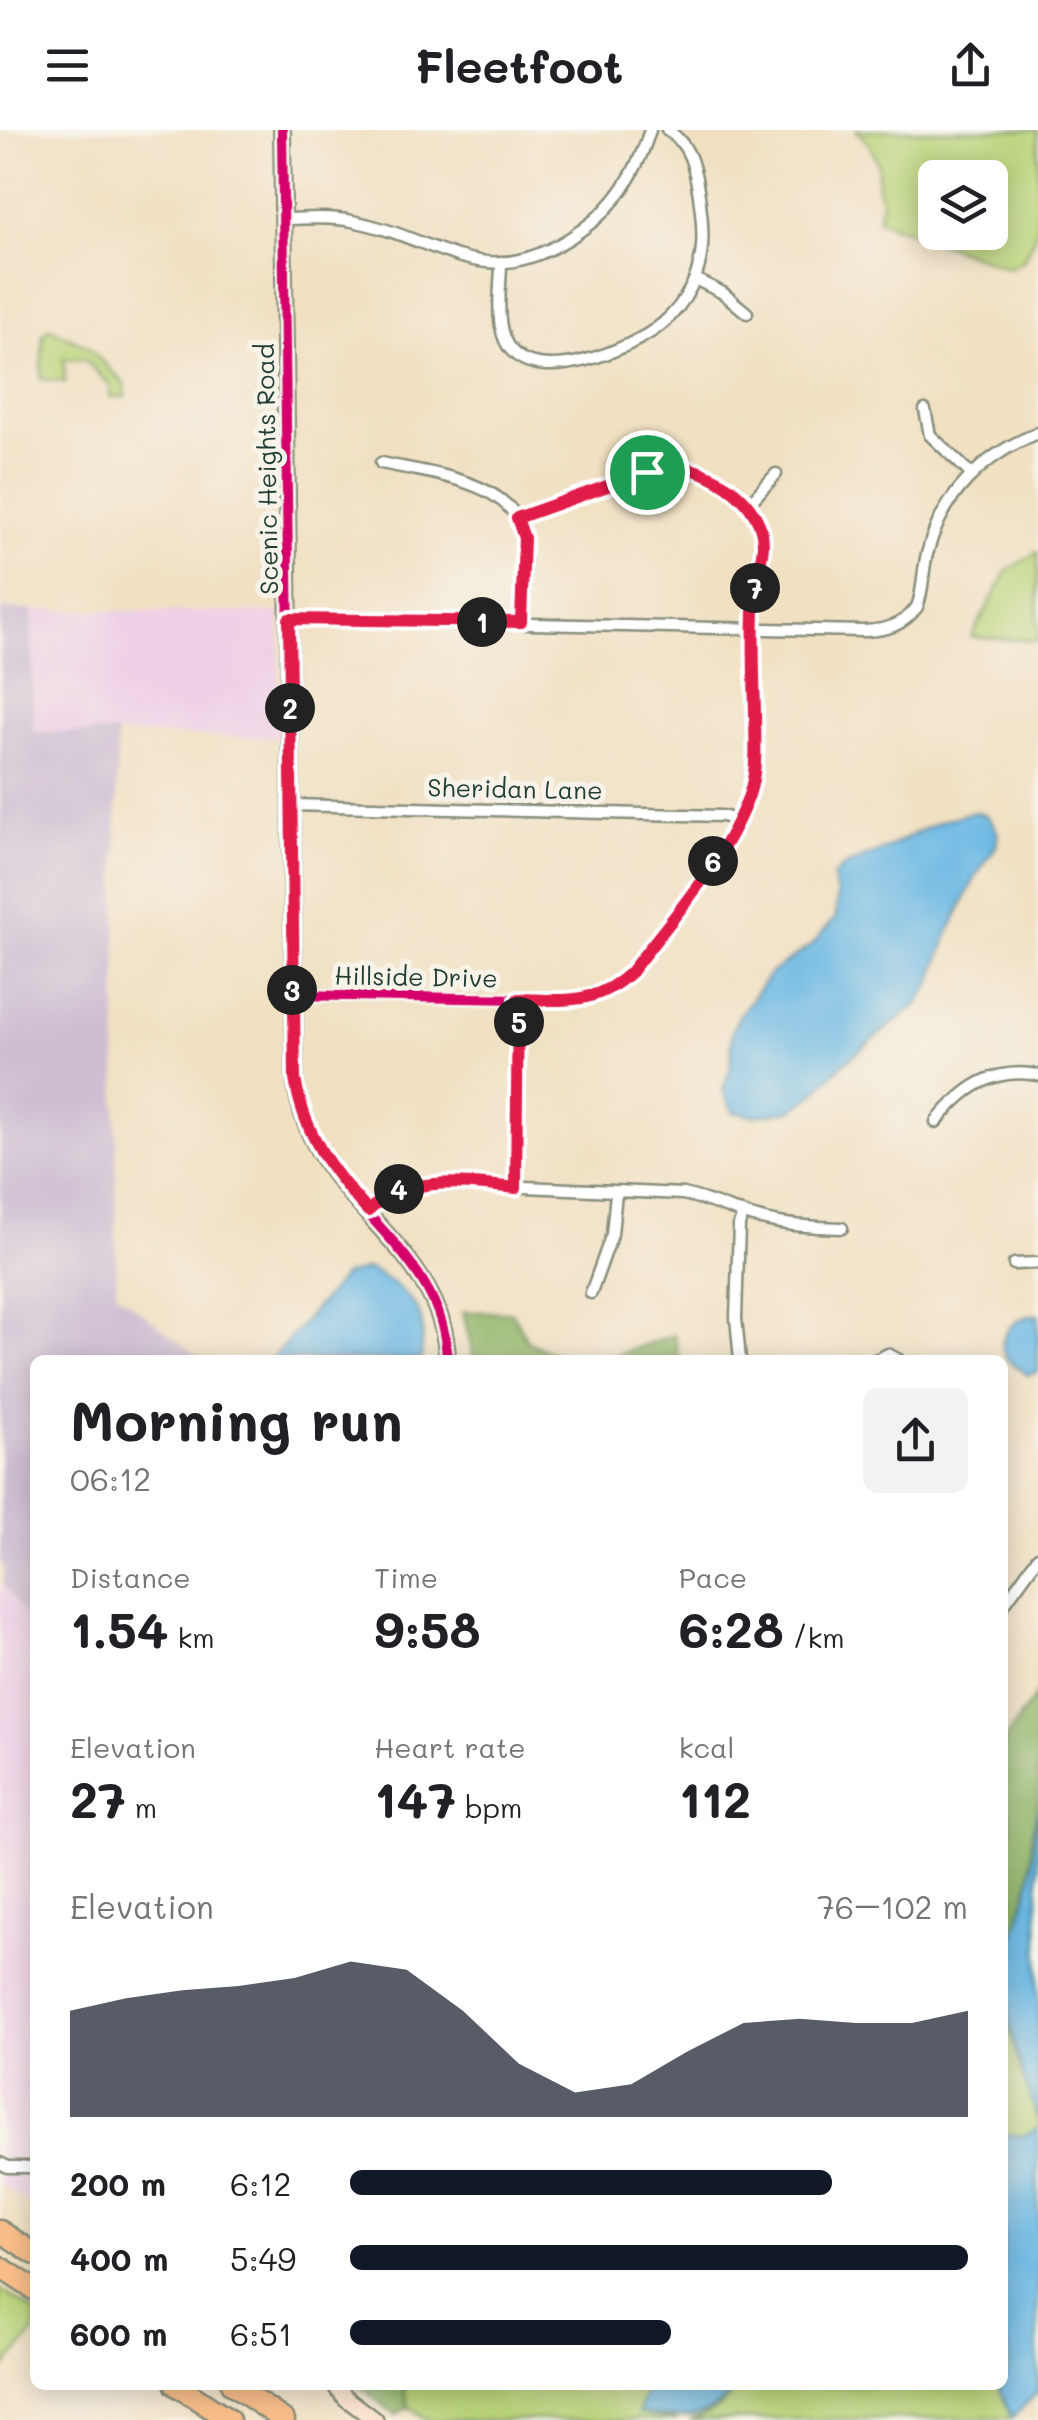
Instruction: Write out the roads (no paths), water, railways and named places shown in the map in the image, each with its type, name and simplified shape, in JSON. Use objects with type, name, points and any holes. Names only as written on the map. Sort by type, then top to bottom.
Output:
[{"type":"highway","points":[[0,2231],[30,2251]]},
{"type":"highway","points":[[0,2267],[30,2287]]},
{"type":"highway","points":[[184,2390],[229,2420]]},
{"type":"highway","points":[[240,2390],[284,2420]]},
{"type":"highway","points":[[253,2399],[292,2420]]},
{"type":"street","name":"Scenic Heights Road","points":[[282,130],[295,1079],[300,1108],[322,1157],[428,1287],[443,1323],[446,1355]]},
{"type":"street","points":[[284,219],[350,220],[466,260],[501,262],[549,250],[593,222],[627,182],[650,130]]},
{"type":"street","points":[[501,262],[503,335],[518,357],[543,366],[588,359],[645,336],[679,307],[695,279],[703,233],[695,170],[684,144],[667,130]]},
{"type":"street","points":[[695,279],[723,293],[746,313]]},
{"type":"street","points":[[925,410],[930,435],[971,474]]},
{"type":"street","points":[[289,619],[754,630],[892,628],[917,608],[926,558],[944,510],[971,474],[996,453],[1038,432]]},
{"type":"street","points":[[381,462],[476,486],[504,501],[517,518],[524,538],[521,622]]},
{"type":"street","points":[[517,518],[665,468],[683,467],[717,478],[748,505],[776,474]]},
{"type":"street","name":"Hillside Drive","points":[[292,996],[588,998],[619,984],[631,972],[710,867],[749,794],[755,758],[757,574],[763,542],[762,529],[748,505]]},
{"type":"street","name":"Sheridan Lane","points":[[292,805],[610,811],[736,820]]},
{"type":"street","points":[[516,1188],[518,999]]},
{"type":"street","points":[[936,1122],[957,1097],[983,1080],[1013,1073],[1038,1075]]},
{"type":"street","points":[[368,1211],[390,1193],[408,1186],[460,1184],[683,1194],[781,1224],[842,1228]]},
{"type":"street","points":[[591,1292],[612,1234],[616,1193]]},
{"type":"street","points":[[740,1355],[736,1318],[739,1224],[743,1214]]},
{"type":"street","points":[[1014,1264],[1038,1263]]},
{"type":"street","points":[[1008,1598],[1038,1557]]},
{"type":"street","points":[[0,2163],[30,2167]]},
{"type":"street","points":[[339,2390],[375,2420]]},
{"type":"water","points":[[978,812],[994,825],[998,834],[996,846],[976,876],[948,934],[931,984],[918,1004],[791,1111],[754,1116],[733,1112],[723,1091],[738,1017],[771,973],[813,944],[836,917],[833,877],[852,863],[932,825]]},
{"type":"water","points":[[368,1269],[413,1303],[421,1319],[421,1355],[275,1355],[344,1275]]},
{"type":"water","points":[[1038,1315],[1038,1372],[1028,1375],[1008,1360],[1003,1344],[1009,1329]]},
{"type":"water","points":[[1038,1806],[1038,2120],[1017,2056],[1008,2006],[1011,1949],[1031,1874]]},
{"type":"water","points":[[1038,2128],[1038,2392],[1012,2418],[1000,2390],[1008,2390],[1008,2134],[1023,2136]]},
{"type":"water","points":[[646,2390],[736,2390],[695,2415],[639,2413]]}]
